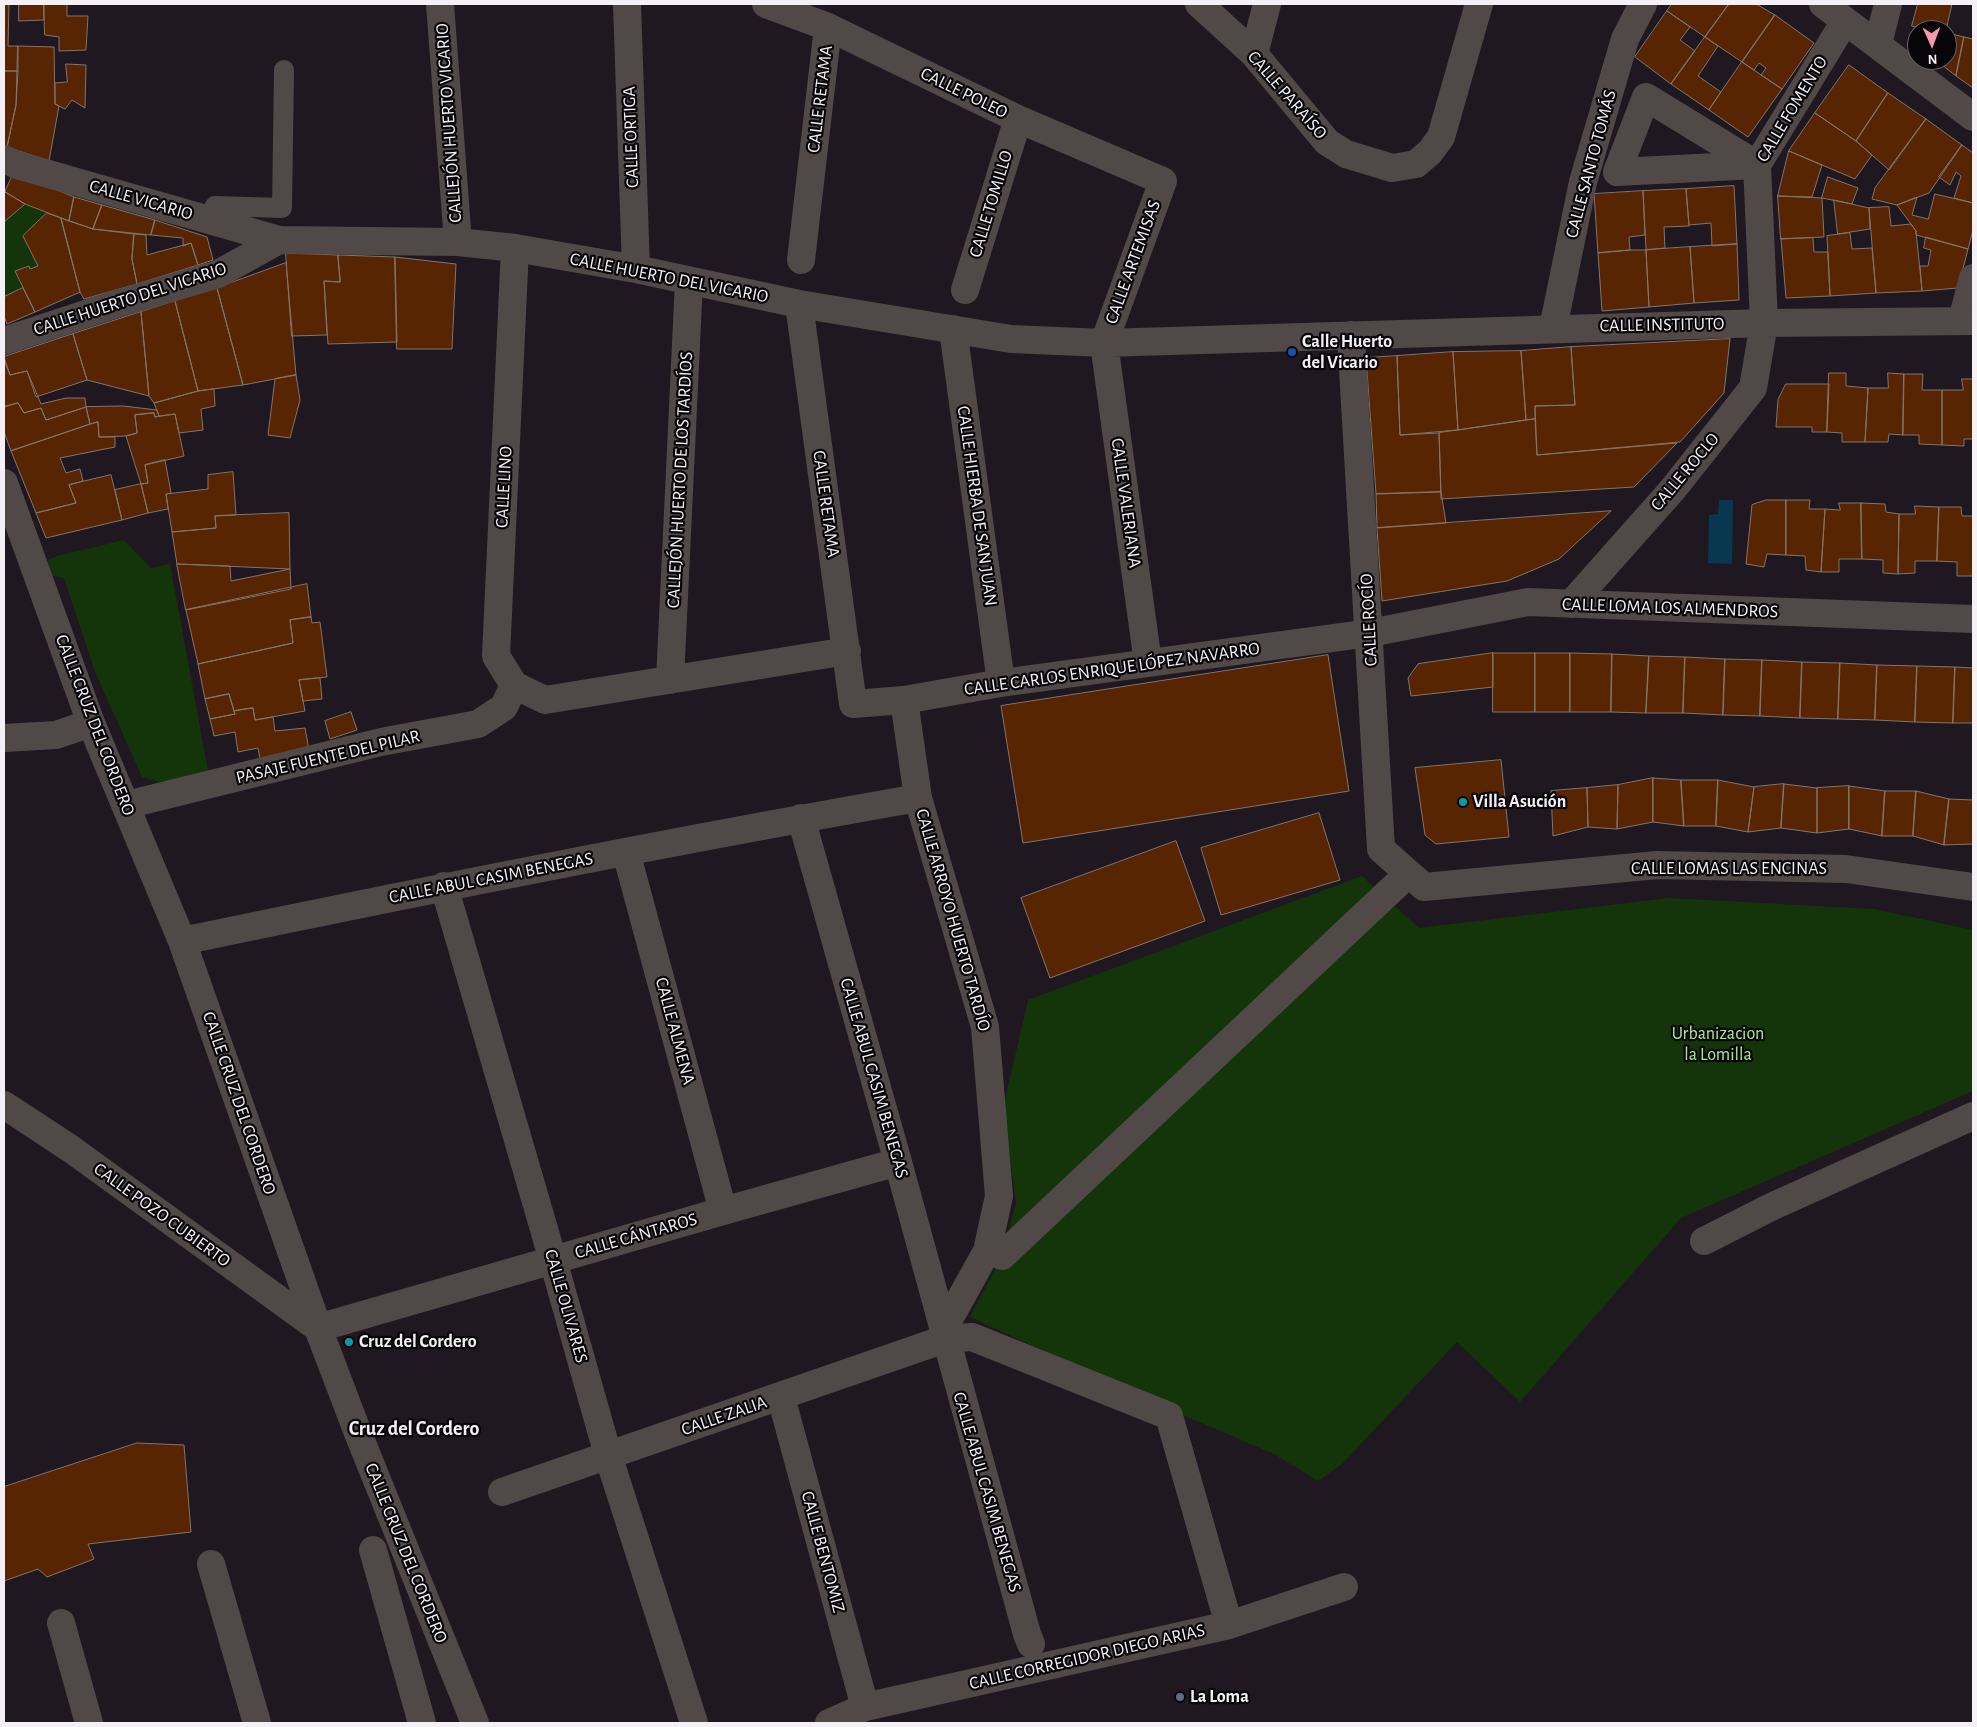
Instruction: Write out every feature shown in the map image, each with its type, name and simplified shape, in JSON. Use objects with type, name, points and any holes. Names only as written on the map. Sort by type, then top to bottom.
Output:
[{"type":"street","name":"CALLEJÓN HUERTO VICARIO","points":[[440,4],[458,242]]},
{"type":"street","name":"CALLE ORTIGA","points":[[627,4],[636,269]]},
{"type":"street","name":"CALLE POLEO","points":[[771,4],[828,27],[1018,119],[1163,181]]},
{"type":"street","name":"CALLE PARAÍSO","points":[[1199,4],[1254,54],[1327,142],[1346,154],[1392,168],[1416,164],[1430,152],[1441,137],[1479,4]]},
{"type":"street","points":[[1254,54],[1267,4]]},
{"type":"street","name":"CALLE SANTO TOMÁS","points":[[1553,328],[1583,182],[1626,39],[1643,4]]},
{"type":"street","points":[[1823,4],[1973,117]]},
{"type":"street","points":[[1878,44],[1888,4]]},
{"type":"street","name":"CALLE FOMENTO","points":[[1764,323],[1757,165],[1845,21]]},
{"type":"street","name":"CALLE RETAMA","points":[[801,260],[828,27]]},
{"type":"street","points":[[1646,97],[1757,165],[1645,170],[1617,172],[1646,97]]},
{"type":"street","name":"CALLE TOMILLO","points":[[965,290],[1018,119]]},
{"type":"street","name":"CALLE VICARIO","points":[[4,159],[17,165],[279,240]]},
{"type":"street","name":"CALLE ARTEMISAS","points":[[1104,343],[1163,181]]},
{"type":"street","name":"CALLE HUERTO DEL VICARIO","points":[[4,341],[110,306],[218,274],[279,240],[458,242],[514,248],[636,269],[798,304],[1011,339],[1104,343],[1351,335]]},
{"type":"street","name":"CALLE LINO","points":[[514,248],[496,656],[514,685]]},
{"type":"street","points":[[1968,320],[1973,278]]},
{"type":"street","name":"CALLEJÓN HUERTO DE LOS TARDÍOS","points":[[670,680],[689,281]]},
{"type":"street","name":"CALLE RETAMA","points":[[798,304],[853,704]]},
{"type":"street","name":"CALLE INSTITUTO","points":[[1351,335],[1553,328],[1968,320]]},
{"type":"street","name":"CALLE ROCLO","points":[[1571,604],[1673,489],[1753,388],[1764,323]]},
{"type":"street","name":"CALLE HIERBA DE SAN JUAN","points":[[953,329],[1000,683]]},
{"type":"street","name":"CALLE ROCÍO","points":[[1351,335],[1370,633],[1381,849],[1416,880]]},
{"type":"street","name":"CALLE VALERIANA","points":[[1104,343],[1148,663]]},
{"type":"street","name":"CALLE CRUZ DEL CORDERO","points":[[4,483],[91,722],[182,941],[318,1328],[358,1434],[475,1723]]},
{"type":"street","name":"CALLE LOMA LOS ALMENDROS","points":[[1370,633],[1528,602],[1973,619]]},
{"type":"street","name":"CALLE CARLOS ENRIQUE LÓPEZ NAVARRO","points":[[853,704],[904,700],[1000,683],[1370,633]]},
{"type":"street","points":[[514,685],[545,700],[847,651]]},
{"type":"street","name":"PASAJE FUENTE DEL PILAR","points":[[126,805],[381,742],[478,724],[504,707],[514,685]]},
{"type":"street","name":"CALLE ARROYO HUERTO TARDÍO","points":[[904,700],[918,798],[985,1027],[999,1196],[986,1251],[944,1335]]},
{"type":"street","points":[[4,738],[56,735],[91,722]]},
{"type":"street","name":"CALLE ABUL CASIM BENEGAS","points":[[182,941],[444,886],[801,818],[918,798]]},
{"type":"street","name":"CALLE ABUL CASIM BENEGAS","points":[[801,818],[1031,1644]]},
{"type":"street","name":"CALLE ALMENA","points":[[626,852],[723,1210]]},
{"type":"street","name":"CALLE LOMAS LAS ENCINAS","points":[[1416,880],[1657,866],[1846,869],[1973,888]]},
{"type":"street","points":[[1002,1256],[1416,880]]},
{"type":"street","name":"CALLE OLIVARES","points":[[444,886],[608,1456],[694,1723]]},
{"type":"street","name":"CALLE POZO CUBIERTO","points":[[4,1105],[71,1149],[318,1328]]},
{"type":"street","points":[[1704,1241],[1771,1207],[1973,1116]]},
{"type":"street","name":"CALLE CÁNTAROS","points":[[318,1328],[723,1210],[898,1162]]},
{"type":"street","points":[[944,1335],[972,1337],[1170,1416],[1229,1625]]},
{"type":"street","name":"CALLE ZALIA","points":[[502,1492],[781,1397],[944,1335]]},
{"type":"street","name":"CALLE BENTOMIZ","points":[[781,1397],[865,1708]]},
{"type":"street","points":[[373,1550],[422,1723]]},
{"type":"street","points":[[211,1564],[257,1723]]},
{"type":"street","name":"CALLE CORREGIDOR DIEGO ARIAS","points":[[830,1723],[865,1708],[1229,1625],[1344,1587]]},
{"type":"street","points":[[61,1623],[89,1723]]},
{"type":"lane","points":[[207,219],[215,206],[282,208],[284,70]]},
{"type":"green space","points":[[25,204],[47,213],[23,236],[38,266],[30,269],[29,266],[15,271],[23,288],[4,297],[4,222]]},
{"type":"green space","points":[[124,540],[151,568],[170,564],[209,776],[159,782],[142,777],[95,672],[64,578],[49,575],[48,560],[57,556]]},
{"type":"green space","name":"Urbanizacion la Lomilla","points":[[1362,876],[1419,928],[1669,898],[1874,909],[1973,930],[1973,1091],[1681,1218],[1520,1402],[1457,1342],[1342,1464],[1318,1481],[1274,1454],[1190,1418],[970,1317],[1002,1256],[1016,1203],[1003,1108],[1028,1000]]},
{"type":"water","points":[[1719,500],[1733,500],[1732,564],[1708,563],[1709,515],[1718,514]]},
{"type":"building","points":[[4,4],[9,4],[8,46],[18,46],[18,71],[4,71]]},
{"type":"building","points":[[19,4],[44,4],[44,20],[19,21]]},
{"type":"building","points":[[44,4],[67,4],[67,16],[88,16],[86,50],[59,51],[59,37],[45,35]]},
{"type":"building","points":[[1672,4],[1729,4],[1705,37],[1667,11]]},
{"type":"building","points":[[1729,4],[1756,4],[1775,15],[1742,62],[1705,37]]},
{"type":"building","points":[[1918,4],[1952,4],[1948,20],[1914,20]]},
{"type":"building","points":[[1667,11],[1690,27],[1680,40],[1695,51],[1671,84],[1635,57]]},
{"type":"building","points":[[1775,15],[1814,43],[1782,89],[1761,75],[1766,68],[1759,63],[1754,70],[1742,62]]},
{"type":"building","points":[[1957,35],[1964,37],[1956,76],[1948,70],[1957,70]]},
{"type":"building","points":[[1705,37],[1718,46],[1698,76],[1721,92],[1709,110],[1671,84]]},
{"type":"building","points":[[1964,37],[1973,39],[1973,88],[1956,76]]},
{"type":"building","points":[[18,46],[54,47],[55,104],[59,106],[49,161],[7,147],[16,105]]},
{"type":"building","points":[[1742,62],[1782,89],[1748,137],[1709,110]]},
{"type":"building","points":[[66,64],[86,65],[85,108],[72,100],[65,109],[55,104],[55,83],[67,82]]},
{"type":"building","points":[[1849,65],[1888,93],[1856,141],[1815,113]]},
{"type":"building","points":[[4,71],[18,71],[16,105],[7,147],[4,145]]},
{"type":"building","points":[[1888,93],[1926,119],[1889,170],[1856,141]]},
{"type":"building","points":[[1815,113],[1856,141],[1872,155],[1855,179],[1789,151]]},
{"type":"building","points":[[1926,119],[1962,145],[1929,193],[1897,205],[1872,199],[1875,188]]},
{"type":"building","points":[[1962,145],[1973,153],[1973,203],[1954,198],[1961,176],[1956,172],[1950,185],[1939,177]]},
{"type":"building","points":[[1789,151],[1822,165],[1812,197],[1778,196]]},
{"type":"building","points":[[14,172],[74,197],[69,221],[25,204],[5,192]]},
{"type":"building","points":[[1828,177],[1858,188],[1852,204],[1822,198]]},
{"type":"building","points":[[1734,186],[1737,244],[1712,246],[1711,223],[1689,225],[1686,189]]},
{"type":"building","points":[[1686,189],[1689,226],[1664,227],[1665,248],[1646,250],[1643,191]]},
{"type":"building","points":[[4,191],[25,204],[4,222]]},
{"type":"building","points":[[1643,191],[1645,235],[1629,237],[1630,250],[1598,253],[1594,194]]},
{"type":"building","points":[[1935,194],[1973,203],[1973,230],[1968,249],[1916,235],[1916,231],[1897,205],[1917,197],[1912,215],[1928,219]]},
{"type":"building","points":[[1778,196],[1822,198],[1824,237],[1781,239]]},
{"type":"building","points":[[74,197],[102,205],[93,229],[69,221]]},
{"type":"building","points":[[1834,200],[1869,208],[1870,229],[1838,234]]},
{"type":"building","points":[[102,205],[155,220],[151,235],[93,229]]},
{"type":"building","points":[[1889,207],[1891,226],[1911,224],[1916,231],[1922,291],[1876,293],[1869,208]]},
{"type":"building","points":[[47,213],[61,218],[80,292],[35,312],[15,271],[29,266],[30,269],[38,266],[23,236]]},
{"type":"building","points":[[61,218],[93,229],[134,234],[132,259],[137,284],[84,299],[80,292]]},
{"type":"building","points":[[155,220],[207,237],[213,260],[198,265],[191,243],[183,246],[183,238],[151,235]]},
{"type":"building","points":[[1850,233],[1852,249],[1872,248],[1876,293],[1830,296],[1827,236]]},
{"type":"building","points":[[134,234],[146,235],[147,255],[191,243],[198,265],[137,284],[132,259]]},
{"type":"building","points":[[1926,237],[1968,249],[1958,288],[1922,291],[1920,266],[1928,266],[1931,250],[1924,248]]},
{"type":"building","points":[[1813,238],[1814,252],[1828,252],[1830,296],[1786,298],[1781,239]]},
{"type":"building","points":[[1737,244],[1739,300],[1694,303],[1690,247]]},
{"type":"building","points":[[1690,247],[1694,303],[1649,307],[1646,250]]},
{"type":"building","points":[[1646,250],[1649,307],[1602,311],[1598,253]]},
{"type":"building","points":[[286,253],[338,255],[340,282],[324,281],[327,335],[292,336]]},
{"type":"building","points":[[338,255],[395,257],[397,342],[328,344],[324,281],[340,282]]},
{"type":"building","points":[[395,257],[456,264],[452,349],[397,349]]},
{"type":"building","points":[[286,263],[296,375],[243,385],[217,288]]},
{"type":"building","points":[[23,288],[35,312],[7,324],[4,316],[4,297]]},
{"type":"building","points":[[217,288],[243,385],[198,391],[175,301]]},
{"type":"building","points":[[175,301],[198,391],[154,403],[149,396],[141,312]]},
{"type":"building","points":[[141,312],[149,396],[87,380],[73,334]]},
{"type":"building","points":[[73,334],[87,380],[36,397],[27,371],[10,375],[4,357]]},
{"type":"building","points":[[1730,339],[1724,393],[1680,442],[1537,455],[1535,406],[1575,405],[1571,347]]},
{"type":"building","points":[[1571,347],[1575,405],[1535,406],[1535,419],[1526,420],[1521,351]]},
{"type":"building","points":[[1521,351],[1526,420],[1458,430],[1453,352]]},
{"type":"building","points":[[1453,352],[1458,430],[1400,435],[1397,356]]},
{"type":"building","points":[[1397,356],[1400,435],[1439,433],[1441,492],[1376,494],[1366,358]]},
{"type":"building","points":[[4,360],[10,375],[27,371],[41,404],[66,398],[85,398],[86,407],[46,420],[41,408],[24,413],[18,403],[4,407]]},
{"type":"building","points":[[1829,373],[1846,373],[1846,386],[1868,388],[1865,442],[1842,442],[1842,433],[1827,432]]},
{"type":"building","points":[[1888,373],[1904,374],[1903,435],[1889,434],[1888,442],[1865,442],[1868,388],[1888,388]]},
{"type":"building","points":[[1904,374],[1923,374],[1922,390],[1942,390],[1942,445],[1919,444],[1919,435],[1903,435]]},
{"type":"building","points":[[296,375],[300,400],[290,438],[268,435],[275,379]]},
{"type":"building","points":[[1962,379],[1973,379],[1973,439],[1964,439],[1964,446],[1942,445],[1942,390],[1963,390]]},
{"type":"building","points":[[1786,384],[1829,384],[1827,432],[1812,432],[1812,427],[1776,427],[1778,400]]},
{"type":"building","points":[[214,389],[215,406],[201,409],[203,430],[179,433],[175,414],[159,416],[154,403],[198,391]]},
{"type":"building","points":[[18,403],[24,413],[41,408],[46,420],[86,407],[90,424],[11,451],[4,432],[4,407]]},
{"type":"building","points":[[123,406],[157,410],[159,416],[155,417],[154,413],[135,415],[137,433],[126,436],[99,437],[98,422],[90,424],[86,407]]},
{"type":"building","points":[[154,413],[155,417],[175,414],[184,456],[145,465],[148,483],[141,484],[126,436],[137,433],[135,415]]},
{"type":"building","points":[[1535,419],[1537,455],[1677,443],[1634,487],[1441,499],[1439,433]]},
{"type":"building","points":[[98,422],[99,437],[115,437],[115,447],[60,458],[66,473],[80,469],[83,481],[69,485],[76,503],[36,513],[11,451]]},
{"type":"building","points":[[165,460],[171,493],[166,494],[168,509],[148,513],[141,484],[148,483],[145,465]]},
{"type":"building","points":[[233,472],[236,515],[215,516],[216,528],[172,532],[166,494],[208,489],[208,475]]},
{"type":"building","points":[[111,475],[122,520],[46,538],[36,513],[76,503],[69,485]]},
{"type":"building","points":[[141,484],[148,513],[122,520],[115,490]]},
{"type":"building","points":[[1441,492],[1446,523],[1377,528],[1376,494]]},
{"type":"building","points":[[1766,500],[1786,500],[1786,555],[1767,554],[1764,567],[1746,564],[1752,505]]},
{"type":"building","points":[[1786,500],[1810,500],[1809,509],[1825,509],[1821,572],[1806,570],[1805,556],[1786,555]]},
{"type":"building","points":[[1839,503],[1861,503],[1862,559],[1839,559],[1839,572],[1821,572],[1825,509],[1840,510]]},
{"type":"building","points":[[1861,503],[1885,504],[1886,512],[1899,514],[1898,574],[1883,573],[1883,560],[1862,559]]},
{"type":"building","points":[[1915,506],[1939,507],[1937,561],[1915,561],[1915,573],[1898,574],[1899,514],[1915,514]]},
{"type":"building","points":[[1939,507],[1961,507],[1962,516],[1973,516],[1973,576],[1957,576],[1957,562],[1937,561]]},
{"type":"building","points":[[1611,511],[1559,559],[1507,581],[1382,601],[1377,528]]},
{"type":"building","points":[[289,513],[290,569],[177,564],[172,532],[216,528],[215,516]]},
{"type":"building","points":[[177,564],[230,566],[231,581],[290,569],[291,589],[186,610]]},
{"type":"building","points":[[307,584],[311,617],[290,620],[293,643],[198,664],[186,610]]},
{"type":"building","points":[[311,617],[312,623],[320,622],[327,677],[299,680],[305,711],[255,720],[253,708],[234,711],[229,694],[205,699],[198,664],[293,643],[290,620]]},
{"type":"building","points":[[1493,653],[1535,653],[1535,712],[1493,712]]},
{"type":"building","points":[[1493,653],[1493,687],[1411,696],[1408,678],[1418,664]]},
{"type":"building","points":[[1535,653],[1570,653],[1570,712],[1535,712]]},
{"type":"building","points":[[1570,653],[1612,654],[1611,712],[1570,712]]},
{"type":"building","points":[[1612,654],[1649,656],[1646,713],[1611,712]]},
{"type":"building","points":[[1328,655],[1349,791],[1023,843],[1001,706]]},
{"type":"building","points":[[1649,656],[1685,657],[1683,713],[1646,713]]},
{"type":"building","points":[[1685,657],[1725,659],[1723,715],[1683,713]]},
{"type":"building","points":[[1725,659],[1762,660],[1760,716],[1723,715]]},
{"type":"building","points":[[1762,660],[1802,662],[1800,718],[1760,716]]},
{"type":"building","points":[[1802,662],[1840,663],[1838,719],[1800,718]]},
{"type":"building","points":[[1840,663],[1877,665],[1875,720],[1838,719]]},
{"type":"building","points":[[1877,665],[1917,666],[1915,722],[1875,720]]},
{"type":"building","points":[[1917,666],[1955,667],[1953,723],[1915,722]]},
{"type":"building","points":[[1955,667],[1973,668],[1973,723],[1953,723]]},
{"type":"building","points":[[320,678],[322,699],[303,701],[299,680]]},
{"type":"building","points":[[229,694],[235,714],[210,719],[205,699]]},
{"type":"building","points":[[253,708],[255,720],[273,717],[275,731],[305,728],[309,750],[260,759],[258,748],[238,752],[235,732],[214,736],[210,719],[235,714],[234,711]]},
{"type":"building","points":[[351,712],[357,730],[330,739],[325,721]]},
{"type":"building","name":"Villa Asución","points":[[1501,760],[1509,837],[1436,844],[1425,835],[1415,768]]},
{"type":"building","points":[[1653,778],[1681,780],[1684,826],[1653,822]]},
{"type":"building","points":[[1653,778],[1653,822],[1617,829],[1618,785]]},
{"type":"building","points":[[1681,780],[1718,780],[1716,826],[1684,826]]},
{"type":"building","points":[[1718,780],[1754,787],[1748,832],[1716,826]]},
{"type":"building","points":[[1784,784],[1817,788],[1817,833],[1781,828]]},
{"type":"building","points":[[1784,784],[1781,828],[1748,832],[1754,787]]},
{"type":"building","points":[[1618,785],[1617,829],[1588,827],[1587,788]]},
{"type":"building","points":[[1849,786],[1885,791],[1882,836],[1849,829]]},
{"type":"building","points":[[1849,786],[1849,829],[1817,833],[1817,788]]},
{"type":"building","points":[[1587,788],[1588,827],[1553,836],[1551,791]]},
{"type":"building","points":[[1885,791],[1916,791],[1913,836],[1882,836]]},
{"type":"building","points":[[1916,791],[1949,799],[1944,845],[1913,836]]},
{"type":"building","points":[[1949,799],[1973,800],[1973,844],[1944,845]]},
{"type":"building","points":[[1319,813],[1340,880],[1221,915],[1201,848]]},
{"type":"building","points":[[1176,841],[1205,921],[1050,978],[1021,898]]},
{"type":"building","points":[[137,1443],[184,1445],[191,1532],[88,1544],[94,1559],[47,1577],[38,1569],[4,1581],[4,1487]]},
{"type":"place","name":"Calle Huerto del Vicario","points":[[1292,352]]},
{"type":"place","name":"Villa Asución","points":[[1463,802]]},
{"type":"place","name":"Cruz del Cordero","points":[[349,1342]]},
{"type":"place","name":"La Loma","points":[[1180,1697]]},
{"type":"district","name":"Cruz del Cordero","points":[[414,1429]]}]
